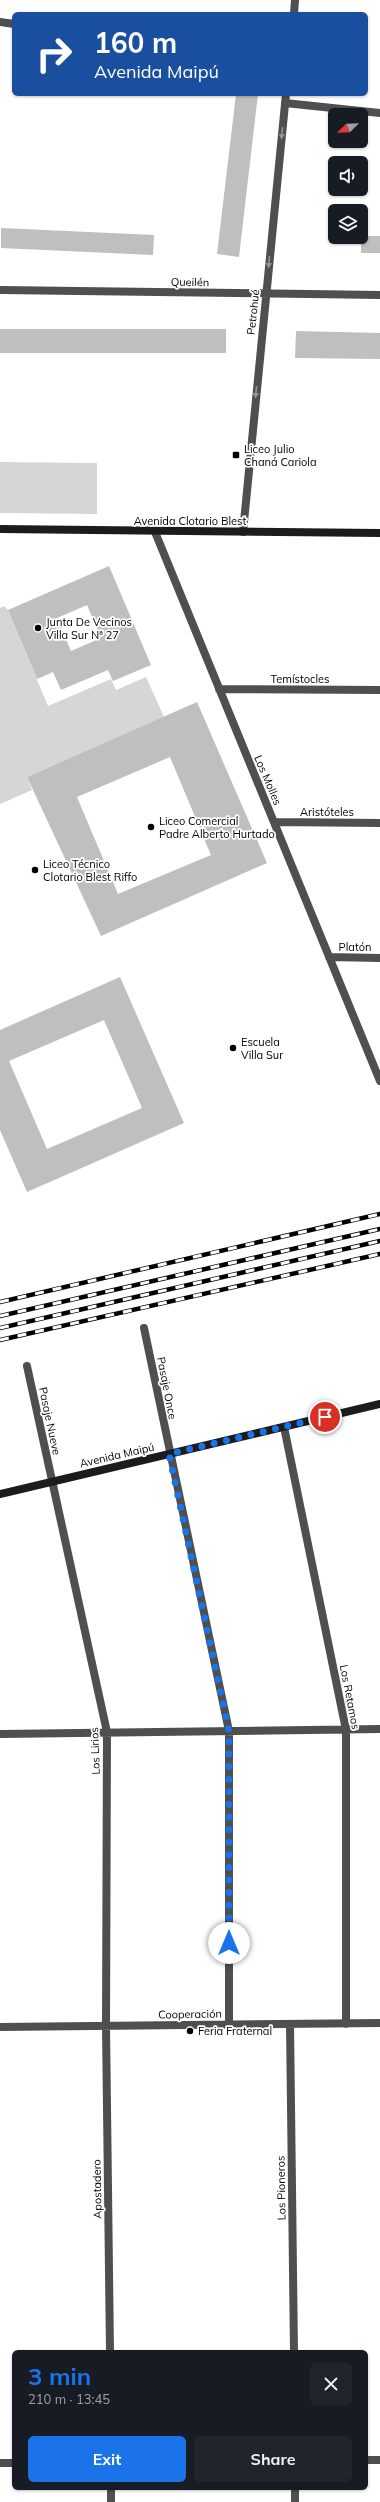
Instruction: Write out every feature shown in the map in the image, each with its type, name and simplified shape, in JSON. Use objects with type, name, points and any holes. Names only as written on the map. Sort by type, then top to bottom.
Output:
[{"type":"main road","name":"Avenida Clotario Blest","points":[[0,529],[154,532],[380,532]]},
{"type":"main road","name":"Avenida Maipú","points":[[0,1494],[380,1404]]},
{"type":"street","points":[[294,12],[295,0]]},
{"type":"street","points":[[0,22],[12,24]]},
{"type":"street","name":"Petrohué","points":[[243,532],[286,96]]},
{"type":"street","points":[[285,103],[380,113]]},
{"type":"street","name":"Queilén","points":[[0,290],[380,295]]},
{"type":"street","name":"Los Molles","points":[[154,532],[380,1081]]},
{"type":"street","name":"Temístocles","points":[[219,689],[380,690]]},
{"type":"street","name":"Aristóteles","points":[[274,822],[380,823]]},
{"type":"street","name":"Platón","points":[[330,958],[380,958]]},
{"type":"street","name":"Pasaje Once","points":[[144,1328],[169,1454],[229,1731],[229,2025]]},
{"type":"street","name":"Pasaje Nueve","points":[[28,1366],[52,1481]]},
{"type":"street","name":"Los Retamos","points":[[284,1427],[346,1730],[346,2024]]},
{"type":"street","name":"Los Lirios","points":[[52,1481],[107,1732],[106,2026]]},
{"type":"street","points":[[0,1734],[380,1729]]},
{"type":"street","name":"Cooperación","points":[[0,2027],[380,2023]]},
{"type":"street","name":"Los Pioneros","points":[[290,2024],[294,2350]]},
{"type":"street","name":"Apostadero","points":[[106,2026],[110,2350]]},
{"type":"street","points":[[368,2460],[380,2460]]},
{"type":"street","points":[[0,2463],[12,2463]]},
{"type":"street","points":[[111,2490],[111,2502]]},
{"type":"street","points":[[295,2490],[295,2502]]},
{"type":"shaded area","points":[[0,462],[97,463],[97,514],[0,513]]},
{"type":"shaded area","points":[[4,606],[8,610],[48,706],[111,679],[116,690],[146,677],[164,717],[27,777],[32,790],[0,804],[0,608]]},
{"type":"building","points":[[236,96],[258,96],[239,257],[217,254]]},
{"type":"building","points":[[1,228],[154,235],[153,255],[1,248]]},
{"type":"building","points":[[368,236],[380,236],[380,253],[361,253],[361,244],[368,244]]},
{"type":"building","points":[[0,329],[226,329],[226,353],[0,353]]},
{"type":"building","points":[[296,331],[380,333],[380,359],[295,358]]},
{"type":"building","name":"Junta De Vecinos Villa Sur Nª 27","points":[[109,566],[151,665],[113,681],[108,670],[61,690],[53,672],[37,679],[8,610]],"holes":[[[87,605],[101,638],[71,651],[57,618]]]},
{"type":"building","name":"Liceo Comercial Padre Alberto Hurtado","points":[[197,702],[267,863],[101,936],[27,777]],"holes":[[[170,757],[211,855],[118,894],[77,797]]]},
{"type":"building","points":[[120,977],[184,1123],[27,1192],[0,1130],[0,1030]],"holes":[[[104,1020],[142,1108],[47,1149],[9,1061]]]},
{"type":"railway","points":[[0,1302],[380,1214]]},
{"type":"railway","points":[[0,1316],[380,1229]]},
{"type":"railway","points":[[0,1328],[380,1241]]},
{"type":"railway","points":[[0,1340],[380,1254]]},
{"type":"place","name":"Liceo Julio Chaná Cariola","points":[[236,455]]},
{"type":"place","name":"Junta De Vecinos Villa Sur Nª 27","points":[[38,628]]},
{"type":"place","name":"Liceo Comercial Padre Alberto Hurtado","points":[[151,827]]},
{"type":"place","name":"Liceo Técnico Clotario Blest Riffo","points":[[35,870]]},
{"type":"place","name":"Escuela Villa Sur","points":[[233,1048]]},
{"type":"place","name":"Feria Fraternal","points":[[190,2031]]},
{"type":"route","points":[[229,1943],[229,1731],[169,1454],[325,1417]]}]
